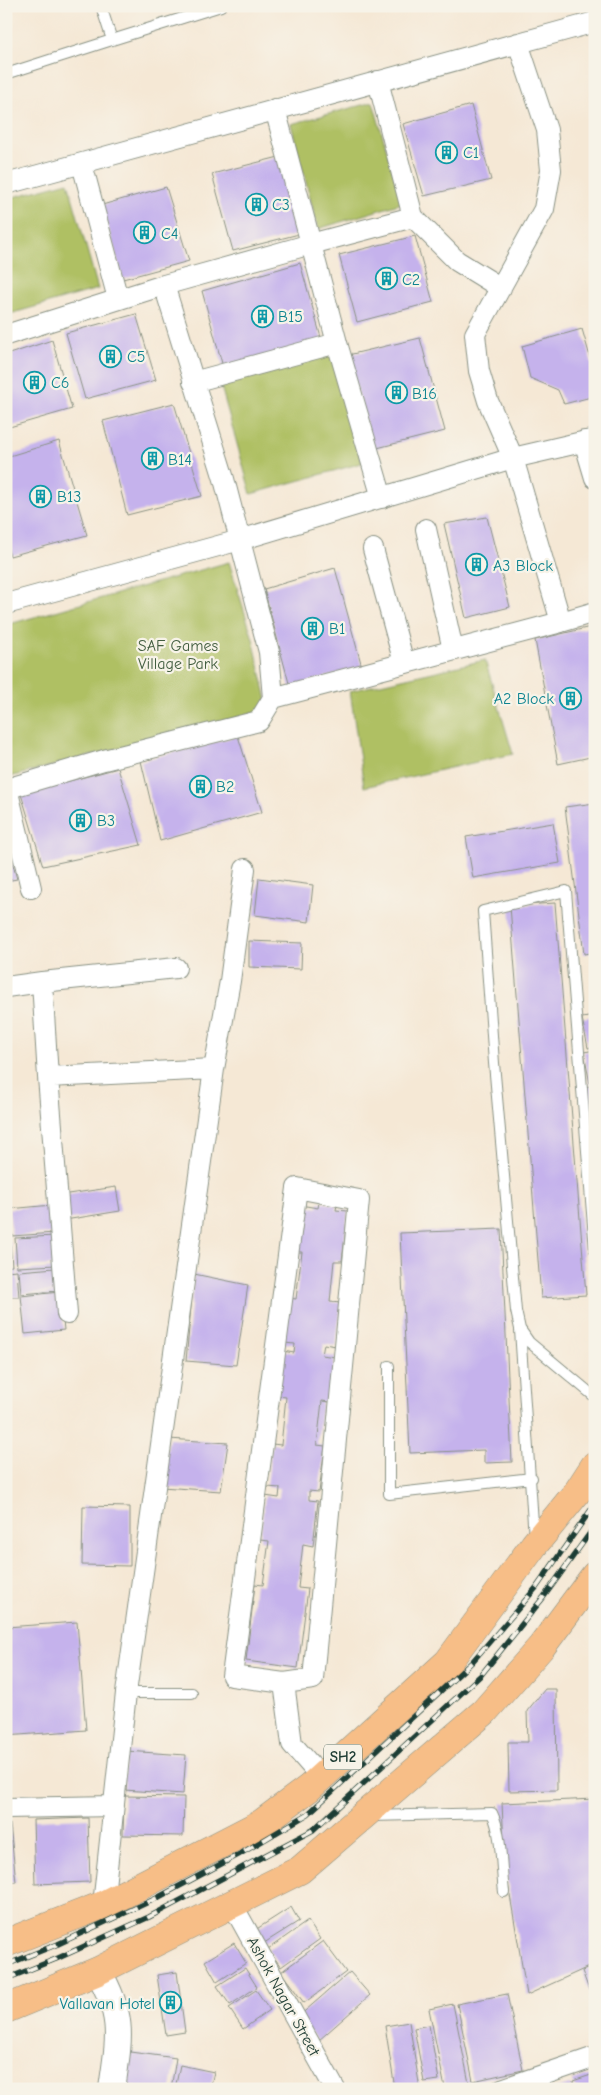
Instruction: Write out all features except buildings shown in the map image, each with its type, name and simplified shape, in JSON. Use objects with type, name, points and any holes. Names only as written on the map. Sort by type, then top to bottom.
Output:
[{"type":"main road","name":"SH2","points":[[6,1943],[103,1905],[262,1823],[309,1788],[448,1662],[534,1545],[578,1491],[595,1465]]},
{"type":"main road","points":[[6,2009],[98,1971],[300,1870],[484,1712],[542,1646],[595,1575]]},
{"type":"street","points":[[6,184],[595,22]]},
{"type":"street","points":[[518,43],[547,130],[551,170],[544,209],[475,334],[479,371],[488,401],[513,458],[561,622]]},
{"type":"street","points":[[378,81],[414,217],[457,261],[501,288]]},
{"type":"street","points":[[275,109],[337,343],[382,498]]},
{"type":"street","points":[[82,164],[118,299]]},
{"type":"street","points":[[6,335],[164,285],[414,217]]},
{"type":"street","points":[[31,888],[7,788],[104,760],[259,721],[273,698],[269,652],[240,540],[217,454],[164,285]]},
{"type":"street","points":[[193,382],[337,343]]},
{"type":"street","points":[[6,604],[240,540],[513,458],[589,440],[595,478]]},
{"type":"street","points":[[426,529],[453,650]]},
{"type":"street","points":[[373,549],[404,663]]},
{"type":"street","points":[[273,698],[595,612]]},
{"type":"street","points":[[103,1905],[126,1693],[214,1069],[230,981],[245,869]]},
{"type":"street","points":[[6,987],[176,968]]},
{"type":"street","points":[[42,982],[67,1314]]},
{"type":"street","points":[[48,1077],[214,1069]]},
{"type":"street","points":[[296,1188],[359,1200],[312,1679],[284,1684],[232,1676],[296,1188]]},
{"type":"street","points":[[284,1684],[292,1744],[321,1777]]},
{"type":"street","points":[[6,1808],[114,1806]]},
{"type":"street","name":"Ashok Nagar Street","points":[[232,1904],[335,2089]]},
{"type":"street","points":[[98,1971],[110,1993],[117,2014],[119,2033],[112,2089]]},
{"type":"street","points":[[502,2089],[595,2057]]},
{"type":"lane","points":[[101,6],[112,40]]},
{"type":"lane","points":[[6,74],[221,6]]},
{"type":"lane","points":[[534,1545],[532,1478],[520,1329],[516,1312],[496,1083],[483,910],[566,891],[595,1250]]},
{"type":"lane","points":[[520,1329],[529,1342],[595,1397]]},
{"type":"lane","points":[[389,1366],[389,1494],[532,1478]]},
{"type":"lane","points":[[126,1693],[192,1693]]},
{"type":"lane","points":[[363,1816],[492,1813],[497,1831],[504,1892]]},
{"type":"green space","points":[[373,102],[402,203],[318,229],[291,124]]},
{"type":"green space","points":[[68,182],[98,289],[6,315],[6,199]]},
{"type":"green space","points":[[332,354],[362,463],[251,494],[220,383]]},
{"type":"green space","name":"SAF Games Village Park","points":[[229,562],[253,639],[269,709],[6,778],[6,625]]},
{"type":"green space","points":[[485,660],[513,754],[364,787],[350,691]]},
{"type":"railway","points":[[6,1965],[58,1944],[157,1898],[240,1854],[308,1814],[472,1662],[536,1588],[595,1504]]},
{"type":"railway","points":[[6,1979],[56,1959],[149,1917],[313,1830],[481,1675],[543,1598],[595,1526]]},
{"type":"place","name":"C1","points":[[447,152]]},
{"type":"place","name":"C3","points":[[256,204]]},
{"type":"place","name":"C4","points":[[145,233]]},
{"type":"place","name":"C2","points":[[386,279]]},
{"type":"place","name":"B15","points":[[262,316]]},
{"type":"place","name":"C5","points":[[111,356]]},
{"type":"place","name":"C6","points":[[35,382]]},
{"type":"place","name":"B16","points":[[396,393]]},
{"type":"place","name":"B14","points":[[152,459]]},
{"type":"place","name":"B13","points":[[41,496]]},
{"type":"place","name":"A3 Block","points":[[477,565]]},
{"type":"place","name":"B1","points":[[313,628]]},
{"type":"place","name":"A2 Block","points":[[570,698]]},
{"type":"place","name":"B2","points":[[200,786]]},
{"type":"place","name":"B3","points":[[81,820]]},
{"type":"place","name":"Vallavan Hotel","points":[[171,2003]]}]
